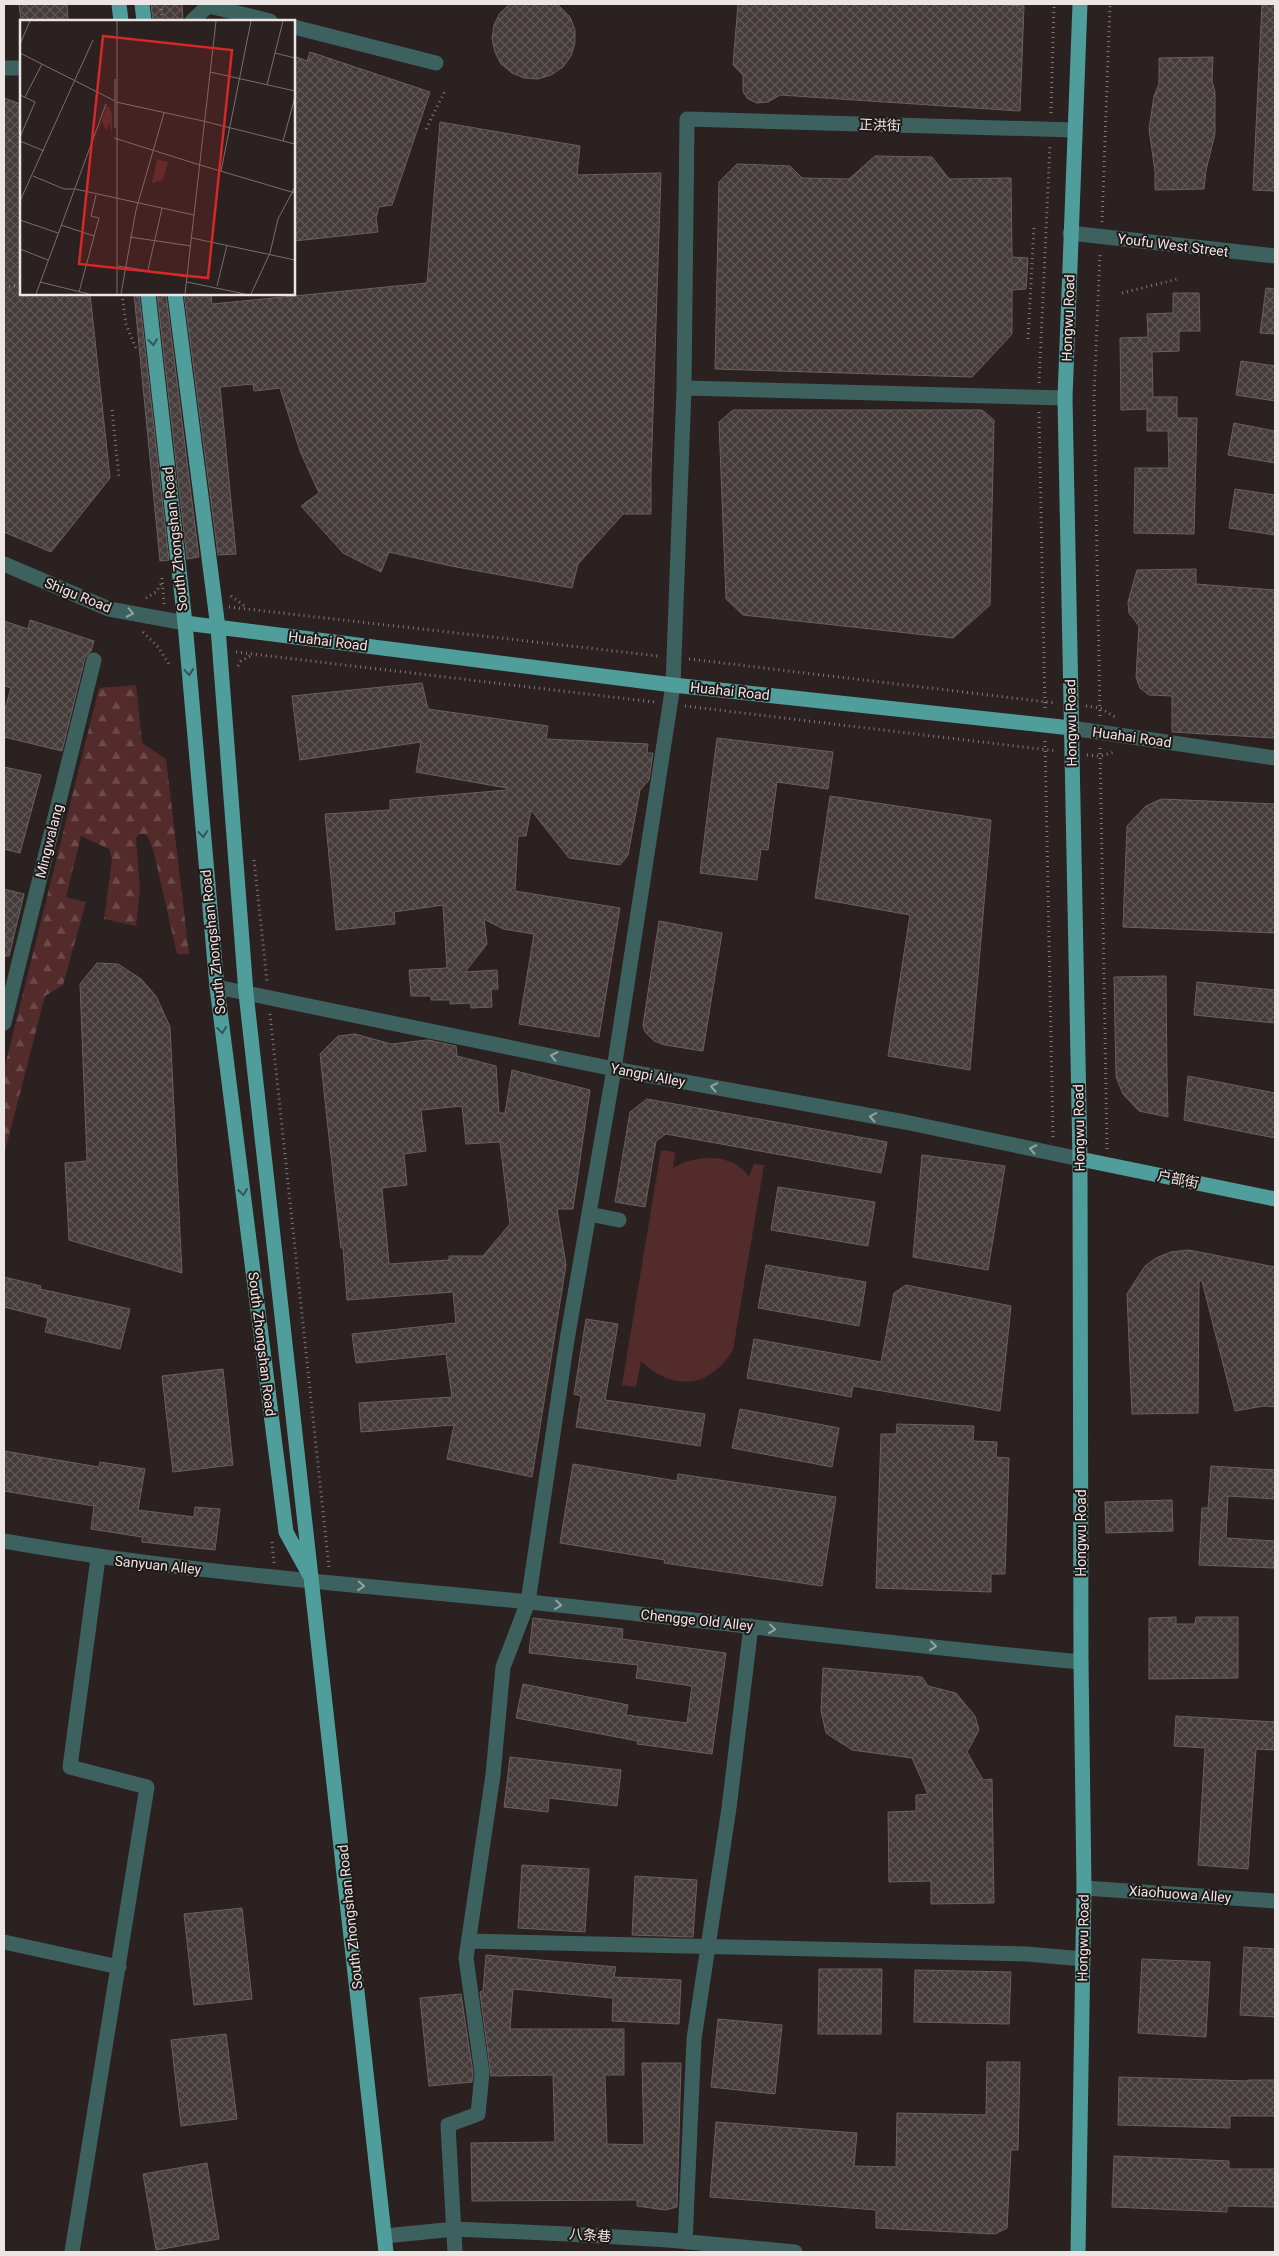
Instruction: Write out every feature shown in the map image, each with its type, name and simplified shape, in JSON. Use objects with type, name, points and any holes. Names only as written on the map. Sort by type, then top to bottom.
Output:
[{"type":"main road","points":[[119,4],[121,20]]},
{"type":"main road","name":"Hongwu Road","points":[[1078,2252],[1084,1888],[1081,1662],[1080,1159],[1065,398],[1080,4]]},
{"type":"main road","name":"South Zhongshan Road","points":[[148,295],[184,623],[217,987],[286,1532],[313,1582]]},
{"type":"main road","name":"South Zhongshan Road","points":[[187,385],[224,628],[246,993]]},
{"type":"main road","name":"Huahai Road","points":[[184,623],[673,684],[1071,728]]},
{"type":"main road","name":"户部街","points":[[1080,1159],[1275,1199]]},
{"type":"street","points":[[142,4],[144,20]]},
{"type":"street","points":[[193,20],[210,5],[266,20]]},
{"type":"street","points":[[295,27],[436,63]]},
{"type":"street","points":[[4,68],[20,68]]},
{"type":"street","name":"正洪街","points":[[684,388],[687,119],[1074,130]]},
{"type":"street","name":"Youfu West Street","points":[[1070,232],[1275,256]]},
{"type":"street","points":[[176,295],[187,385],[246,993],[386,2252]]},
{"type":"street","points":[[455,2252],[448,2125],[478,2114],[482,2073],[466,1958],[493,1775],[503,1667],[528,1602],[567,1340],[614,1068],[673,684],[684,388],[1065,398]]},
{"type":"street","name":"Shigu Road","points":[[4,564],[109,609],[184,623]]},
{"type":"street","name":"Mingwalang","points":[[4,1023],[94,660]]},
{"type":"street","name":"Huahai Road","points":[[1071,728],[1275,758]]},
{"type":"street","name":"Yangpi Alley","points":[[217,987],[614,1068],[905,1122],[1080,1159]]},
{"type":"street","points":[[589,1214],[619,1220]]},
{"type":"street","name":"Sanyuan Alley","points":[[4,1542],[98,1558],[313,1582]]},
{"type":"street","points":[[72,2252],[147,1787],[70,1767],[98,1558]]},
{"type":"street","name":"Chengge Old Alley","points":[[313,1582],[528,1602],[1081,1662]]},
{"type":"street","points":[[684,2242],[694,2039],[729,1808],[751,1626]]},
{"type":"street","name":"Xiaohuowa Alley","points":[[1084,1888],[1275,1901]]},
{"type":"street","points":[[469,1941],[1027,1954],[1083,1959]]},
{"type":"street","points":[[4,1942],[119,1967]]},
{"type":"street","name":"八条巷","points":[[385,2236],[454,2230],[567,2234],[795,2252]]},
{"type":"path","points":[[1045,711],[1038,397],[1051,129],[1054,4]]},
{"type":"path","points":[[1100,717],[1094,398],[1110,4]]},
{"type":"path","points":[[426,129],[445,91]]},
{"type":"path","points":[[4,139],[12,141]]},
{"type":"path","points":[[1028,339],[1034,226]]},
{"type":"path","points":[[1122,293],[1178,279]]},
{"type":"path","points":[[4,287],[20,285]]},
{"type":"path","points":[[112,410],[120,477]]},
{"type":"path","points":[[152,602],[142,600],[156,592],[162,581]]},
{"type":"path","points":[[229,593],[239,603],[252,608]]},
{"type":"path","points":[[160,602],[169,603]]},
{"type":"path","points":[[232,656],[224,628],[225,605],[1063,704]]},
{"type":"path","points":[[136,628],[158,647],[171,667]]},
{"type":"path","points":[[233,664],[235,672],[241,661],[256,654]]},
{"type":"path","points":[[1081,706],[1100,708],[1123,722]]},
{"type":"path","points":[[1045,740],[1054,1154]]},
{"type":"path","points":[[1100,746],[1107,1164]]},
{"type":"path","points":[[253,850],[330,1583]]},
{"type":"green space","points":[[136,685],[142,743],[166,759],[189,954],[177,954],[154,853],[145,834],[140,834],[136,838],[140,889],[136,926],[104,919],[112,859],[109,849],[81,836],[66,897],[86,902],[63,985],[45,996],[4,1155],[4,1070],[99,688]]},
{"type":"green space","points":[[661,1150],[675,1152],[673,1168],[693,1160],[714,1158],[734,1164],[749,1177],[754,1164],[764,1165],[733,1350],[719,1368],[702,1379],[692,1381],[671,1380],[655,1372],[641,1361],[636,1387],[622,1385]]},
{"type":"building","points":[[19,4],[67,4],[68,20],[21,20]]},
{"type":"building","points":[[151,4],[182,4],[183,20],[153,20]]},
{"type":"building","points":[[510,4],[557,4],[570,17],[575,30],[575,43],[571,56],[563,67],[551,75],[538,79],[524,78],[512,73],[501,64],[495,52],[492,39],[494,25],[500,13]]},
{"type":"building","points":[[738,4],[996,4],[1024,6],[1020,111],[780,95],[768,102],[757,103],[748,99],[743,92],[743,75],[733,65]]},
{"type":"building","points":[[1262,4],[1275,4],[1275,191],[1253,190]]},
{"type":"building","points":[[310,52],[430,92],[392,205],[379,207],[376,218],[378,232],[295,241],[295,56],[307,61]]},
{"type":"building","points":[[1213,57],[1212,81],[1215,92],[1215,134],[1206,170],[1204,189],[1155,190],[1155,171],[1149,129],[1154,96],[1159,84],[1159,58]]},
{"type":"building","points":[[4,98],[20,104],[20,295],[90,295],[110,478],[51,552],[4,532]]},
{"type":"building","points":[[440,122],[580,146],[577,175],[661,173],[651,514],[623,514],[578,564],[572,588],[451,566],[389,552],[381,572],[343,553],[301,506],[319,493],[300,451],[280,388],[254,391],[253,384],[220,387],[236,554],[218,555],[184,295],[211,295],[212,304],[427,283]]},
{"type":"building","points":[[875,156],[932,157],[949,179],[1011,178],[1012,257],[1028,258],[1026,289],[1012,290],[1012,334],[972,377],[715,369],[719,182],[737,164],[790,166],[802,178],[849,179]]},
{"type":"building","points":[[1266,288],[1275,289],[1275,334],[1260,333]]},
{"type":"building","points":[[1173,293],[1199,293],[1200,331],[1179,331],[1179,351],[1152,352],[1153,397],[1177,397],[1177,418],[1197,418],[1194,534],[1134,533],[1135,468],[1169,468],[1168,431],[1147,431],[1147,409],[1121,410],[1120,338],[1148,337],[1147,314],[1173,313]]},
{"type":"building","points":[[134,295],[139,295],[169,560],[160,561]]},
{"type":"building","points":[[157,295],[166,295],[199,557],[187,559]]},
{"type":"building","points":[[1241,361],[1275,366],[1275,401],[1236,395]]},
{"type":"building","points":[[733,410],[982,410],[994,420],[990,605],[953,638],[743,615],[726,599],[719,422]]},
{"type":"building","points":[[1234,423],[1275,431],[1275,463],[1228,455]]},
{"type":"building","points":[[1235,489],[1275,495],[1275,535],[1229,528]]},
{"type":"building","points":[[1196,569],[1196,584],[1275,590],[1275,738],[1172,732],[1172,696],[1149,695],[1140,688],[1136,677],[1139,626],[1129,613],[1128,602],[1137,570]]},
{"type":"building","points":[[30,620],[94,641],[91,651],[85,658],[62,751],[4,737],[4,712],[11,688],[4,686],[4,621],[28,629]]},
{"type":"building","points":[[422,683],[428,709],[548,726],[546,739],[648,744],[647,753],[653,753],[649,780],[640,790],[628,855],[620,865],[569,858],[531,810],[526,836],[518,836],[515,891],[620,908],[599,1037],[519,1024],[534,934],[503,929],[484,919],[487,944],[465,972],[497,970],[498,989],[491,989],[492,1007],[471,1008],[471,1003],[450,1004],[450,1000],[431,1000],[431,996],[411,996],[409,970],[447,968],[443,905],[394,912],[395,924],[336,930],[325,814],[390,810],[390,800],[507,790],[507,788],[416,772],[421,742],[300,760],[292,696]]},
{"type":"building","points":[[717,738],[833,752],[828,789],[777,782],[768,850],[761,849],[757,880],[700,873]]},
{"type":"building","points":[[4,767],[41,775],[20,853],[4,849]]},
{"type":"building","points":[[830,796],[991,820],[970,1070],[888,1056],[910,915],[815,898]]},
{"type":"building","points":[[1161,799],[1275,804],[1275,933],[1123,927],[1127,826],[1146,806]]},
{"type":"building","points":[[4,889],[24,894],[9,956],[4,956]]},
{"type":"building","points":[[659,921],[722,933],[703,1051],[665,1045],[654,1041],[645,1032],[643,1025]]},
{"type":"building","points":[[97,963],[118,964],[141,979],[156,996],[170,1027],[182,1273],[69,1240],[65,1163],[87,1161],[80,984]]},
{"type":"building","points":[[1166,976],[1168,1117],[1139,1111],[1123,1094],[1116,1077],[1114,977]]},
{"type":"building","points":[[1197,982],[1275,990],[1275,1023],[1194,1015]]},
{"type":"building","points":[[355,1034],[391,1044],[428,1040],[456,1046],[457,1056],[496,1066],[499,1113],[505,1113],[512,1070],[590,1090],[573,1209],[557,1209],[566,1265],[532,1477],[447,1459],[454,1425],[361,1432],[359,1403],[452,1397],[446,1354],[356,1363],[352,1334],[456,1323],[453,1292],[347,1300],[343,1248],[341,1248],[320,1054],[338,1036]],"holes":[[[462,1106],[466,1144],[500,1142],[510,1224],[483,1256],[449,1256],[449,1260],[389,1264],[382,1188],[407,1185],[404,1154],[426,1151],[421,1110]]]},
{"type":"building","points":[[1188,1076],[1275,1093],[1275,1138],[1184,1120]]},
{"type":"building","points":[[647,1099],[887,1142],[881,1173],[666,1134],[656,1141],[645,1207],[615,1202],[630,1112]]},
{"type":"building","points":[[922,1155],[1005,1166],[988,1270],[913,1257]]},
{"type":"building","points":[[778,1187],[875,1202],[868,1246],[771,1230]]},
{"type":"building","points":[[1189,1250],[1275,1267],[1275,1407],[1264,1406],[1235,1411],[1202,1281],[1199,1281],[1198,1413],[1132,1414],[1127,1294],[1145,1266],[1156,1258],[1171,1252]]},
{"type":"building","points":[[766,1265],[866,1282],[859,1326],[758,1308]]},
{"type":"building","points":[[4,1277],[41,1286],[40,1289],[130,1309],[120,1349],[45,1332],[48,1318],[4,1307]]},
{"type":"building","points":[[906,1285],[1011,1306],[1000,1411],[853,1386],[851,1397],[747,1378],[754,1339],[881,1362],[894,1293]]},
{"type":"building","points":[[586,1319],[618,1324],[605,1400],[705,1414],[700,1446],[576,1427],[581,1396],[574,1394]]},
{"type":"building","points":[[223,1369],[233,1465],[173,1472],[162,1376]]},
{"type":"building","points":[[740,1409],[839,1428],[832,1467],[732,1448]]},
{"type":"building","points":[[897,1424],[974,1426],[973,1441],[997,1442],[996,1457],[1009,1458],[1005,1574],[991,1574],[991,1592],[876,1588],[881,1434],[896,1434]]},
{"type":"building","points":[[4,1451],[99,1467],[100,1462],[145,1469],[138,1510],[194,1517],[195,1507],[220,1509],[215,1550],[142,1542],[142,1537],[91,1529],[94,1506],[4,1491]]},
{"type":"building","points":[[573,1464],[677,1481],[678,1474],[836,1497],[822,1586],[664,1563],[665,1560],[560,1543]]},
{"type":"building","points":[[1211,1466],[1275,1470],[1275,1499],[1228,1496],[1226,1538],[1275,1541],[1274,1568],[1199,1565],[1202,1508],[1208,1508]]},
{"type":"building","points":[[1172,1500],[1173,1531],[1106,1533],[1105,1502]]},
{"type":"building","points":[[1176,1617],[1176,1624],[1195,1624],[1196,1617],[1238,1617],[1238,1678],[1149,1679],[1149,1618]]},
{"type":"building","points":[[533,1618],[623,1629],[622,1639],[726,1653],[712,1754],[637,1744],[638,1741],[516,1718],[523,1684],[628,1705],[626,1715],[687,1723],[692,1686],[636,1678],[638,1665],[529,1653]]},
{"type":"building","points":[[823,1668],[922,1677],[928,1686],[956,1693],[975,1716],[979,1730],[967,1752],[983,1780],[992,1779],[994,1903],[931,1904],[931,1881],[889,1882],[888,1812],[916,1811],[916,1795],[928,1794],[912,1758],[852,1750],[826,1733],[821,1711]]},
{"type":"building","points":[[1176,1716],[1275,1722],[1275,1750],[1256,1749],[1248,1869],[1198,1865],[1205,1748],[1174,1746]]},
{"type":"building","points":[[510,1757],[621,1770],[617,1806],[549,1798],[548,1812],[504,1807]]},
{"type":"building","points":[[522,1865],[589,1869],[585,1932],[518,1928]]},
{"type":"building","points":[[635,1876],[697,1880],[693,1937],[632,1935]]},
{"type":"building","points":[[242,1908],[252,1999],[194,2005],[184,1914]]},
{"type":"building","points":[[1244,1947],[1275,1949],[1275,2017],[1240,2015]]},
{"type":"building","points":[[486,1955],[616,1967],[614,1977],[681,1980],[679,2024],[612,2021],[613,1998],[513,1989],[510,2029],[624,2029],[624,2075],[605,2075],[607,2144],[644,2145],[642,2063],[681,2063],[677,2207],[665,2210],[637,2206],[637,2200],[472,2201],[471,2143],[555,2142],[553,2075],[491,2076],[480,1992],[483,1991]]},
{"type":"building","points":[[1142,1959],[1210,1962],[1206,2037],[1138,2033]]},
{"type":"building","points":[[819,1969],[882,1969],[881,2034],[818,2034]]},
{"type":"building","points":[[915,1970],[1011,1972],[1009,2024],[914,2022]]},
{"type":"building","points":[[461,1994],[473,2073],[472,2082],[429,2086],[420,1998]]},
{"type":"building","points":[[718,2019],[782,2025],[775,2094],[711,2087]]},
{"type":"building","points":[[226,2034],[237,2119],[181,2126],[171,2040]]},
{"type":"building","points":[[987,2062],[1020,2062],[1018,2150],[1011,2150],[1007,2228],[995,2234],[876,2228],[876,2210],[710,2197],[716,2122],[857,2133],[854,2166],[896,2167],[897,2113],[986,2115]]},
{"type":"building","points":[[1119,2077],[1248,2081],[1275,2080],[1275,2116],[1230,2116],[1230,2128],[1118,2125]]},
{"type":"building","points":[[1114,2156],[1229,2161],[1229,2169],[1275,2169],[1275,2207],[1227,2206],[1227,2212],[1112,2207]]},
{"type":"building","points":[[207,2163],[219,2239],[156,2250],[143,2174]]}]
